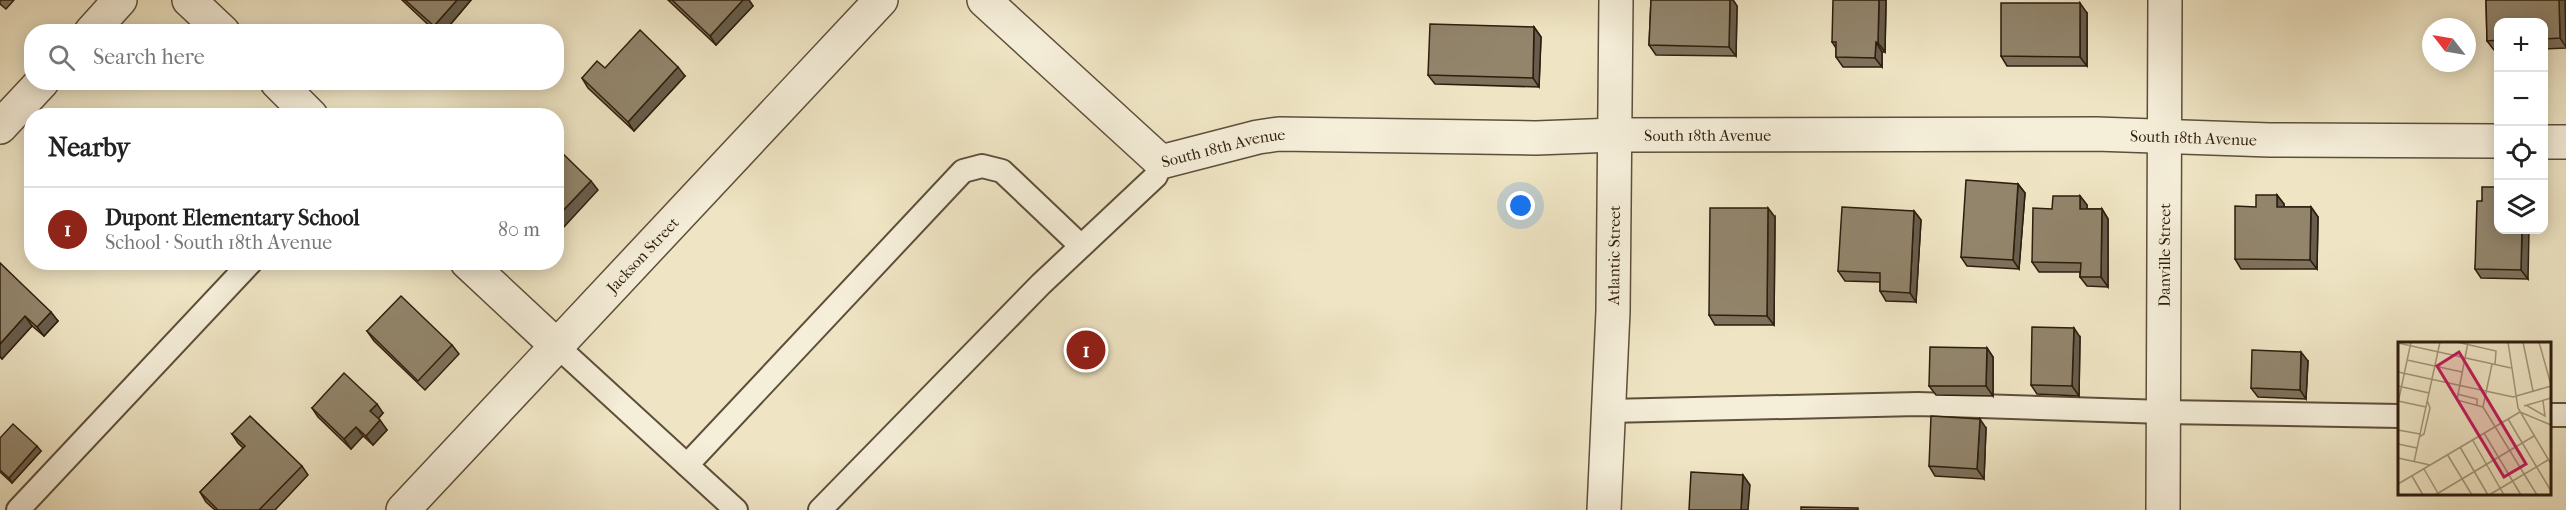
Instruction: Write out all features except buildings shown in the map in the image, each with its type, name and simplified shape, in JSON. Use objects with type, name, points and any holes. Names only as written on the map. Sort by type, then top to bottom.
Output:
[{"type":"street","points":[[98,24],[120,0]]},
{"type":"street","points":[[189,0],[214,24]]},
{"type":"street","name":"Jackson Street","points":[[403,510],[881,0]]},
{"type":"street","name":"South 18th Avenue","points":[[984,0],[1161,162],[1258,137],[1279,134],[1536,138],[1615,135],[2096,134],[2270,140],[2494,141]]},
{"type":"street","name":"Atlantic Street","points":[[1604,510],[1613,311],[1616,0]]},
{"type":"street","name":"Danville Street","points":[[2163,510],[2165,0]]},
{"type":"street","points":[[0,127],[35,90]]},
{"type":"street","points":[[285,90],[303,108]]},
{"type":"street","points":[[2548,142],[2566,142]]},
{"type":"street","points":[[476,270],[556,346]]},
{"type":"lane","points":[[820,510],[1081,246],[1156,176],[1161,162]]},
{"type":"lane","points":[[687,465],[963,171],[982,166],[1002,171],[1081,246]]},
{"type":"lane","points":[[18,510],[243,270]]},
{"type":"lane","points":[[556,346],[736,510]]},
{"type":"lane","points":[[1608,411],[1918,404],[2164,412],[2398,416]]},
{"type":"place","name":"Dupont Elementary School","points":[[1086,350]]}]
